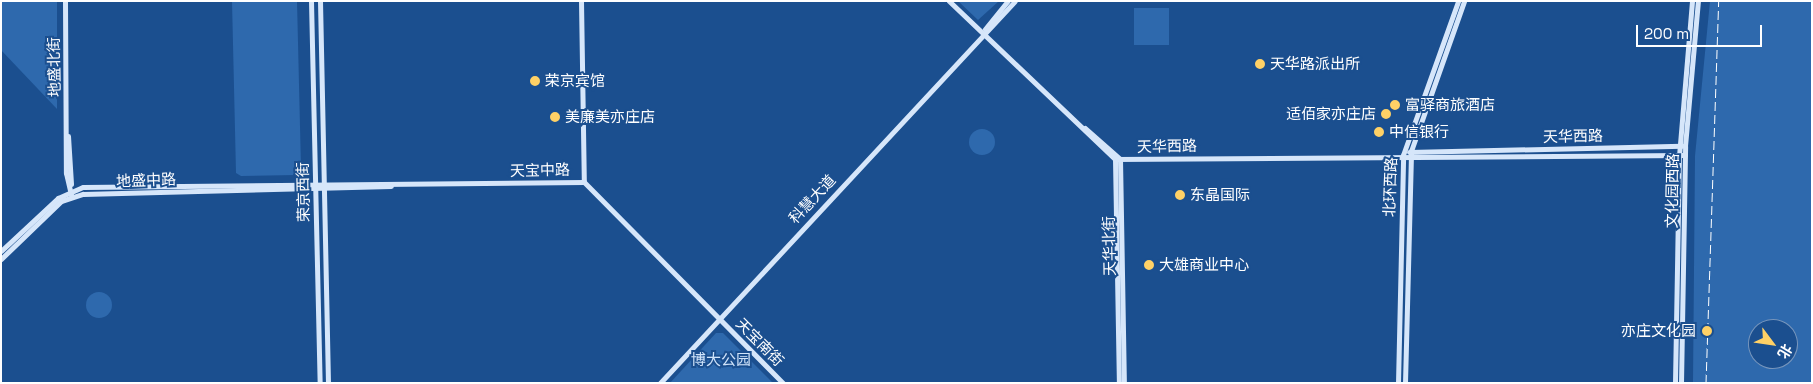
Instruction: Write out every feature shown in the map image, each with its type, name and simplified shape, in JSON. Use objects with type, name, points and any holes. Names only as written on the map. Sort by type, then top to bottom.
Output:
[{"type":"street","name":"地盛北街","points":[[65,1],[68,133],[72,195]]},
{"type":"street","name":"荣京西街","points":[[311,1],[320,383]]},
{"type":"street","name":"荣京西街","points":[[320,1],[328,383]]},
{"type":"street","points":[[580,1],[584,182]]},
{"type":"street","points":[[949,1],[1117,159]]},
{"type":"street","name":"科慧大道","points":[[982,33],[1008,1]]},
{"type":"street","name":"科慧大道","points":[[660,383],[982,33],[1015,1]]},
{"type":"street","name":"北环西路","points":[[1398,383],[1403,155],[1458,1]]},
{"type":"street","name":"北环西路","points":[[1405,383],[1410,154],[1464,1]]},
{"type":"street","name":"文化园西路","points":[[1682,383],[1682,146],[1692,1]]},
{"type":"street","name":"文化园西路","points":[[1682,146],[1698,1]]},
{"type":"street","name":"天华西路","points":[[1117,159],[1403,155],[1682,146]]},
{"type":"street","name":"天华西路","points":[[1410,154],[1682,155]]},
{"type":"street","name":"文化园西路","points":[[1675,383],[1682,155]]},
{"type":"street","name":"天华北街","points":[[1117,159],[1119,383]]},
{"type":"street","name":"天华北街","points":[[1117,159],[1124,383]]},
{"type":"street","name":"天宝中路","points":[[323,183],[394,185],[584,182],[719,318]]},
{"type":"street","name":"地盛中路","points":[[1,258],[61,201],[83,187],[323,183]]},
{"type":"street","name":"天宝中路","points":[[324,190],[394,185]]},
{"type":"street","name":"地盛中路","points":[[1,251],[58,198],[72,195],[324,190]]},
{"type":"street","name":"天宝南街","points":[[719,318],[783,383]]},
{"type":"green space","points":[[1,1],[57,1],[57,109],[1,50]]},
{"type":"green space","points":[[232,1],[297,1],[301,168],[296,175],[241,176],[236,173]]},
{"type":"green space","points":[[958,1],[999,1],[978,20]]},
{"type":"green space","points":[[1710,1],[1812,1],[1812,383],[1693,383],[1695,156]]},
{"type":"green space","points":[[1134,8],[1169,8],[1169,45],[1134,45]]},
{"type":"green space","points":[[982,129],[991,133],[995,142],[991,151],[982,155],[973,151],[969,142],[973,133]]},
{"type":"green space","points":[[99,292],[109,295],[112,305],[109,315],[99,318],[89,315],[86,305],[89,295]]},
{"type":"green space","name":"博大公园","points":[[716,333],[723,333],[773,383],[670,383]]},
{"type":"railway","points":[[1706,383],[1719,1]]},
{"type":"place","name":"天华路派出所","points":[[1260,64]]},
{"type":"place","name":"荣京宾馆","points":[[535,81]]},
{"type":"place","name":"富驿商旅酒店","points":[[1395,105]]},
{"type":"place","name":"适佰家亦庄店","points":[[1386,114]]},
{"type":"place","name":"美廉美亦庄店","points":[[555,117]]},
{"type":"place","name":"中信银行","points":[[1379,132]]},
{"type":"place","name":"东晶国际","points":[[1180,195]]},
{"type":"place","name":"大雄商业中心","points":[[1149,265]]},
{"type":"place","name":"亦庄文化园","points":[[1707,331]]}]
